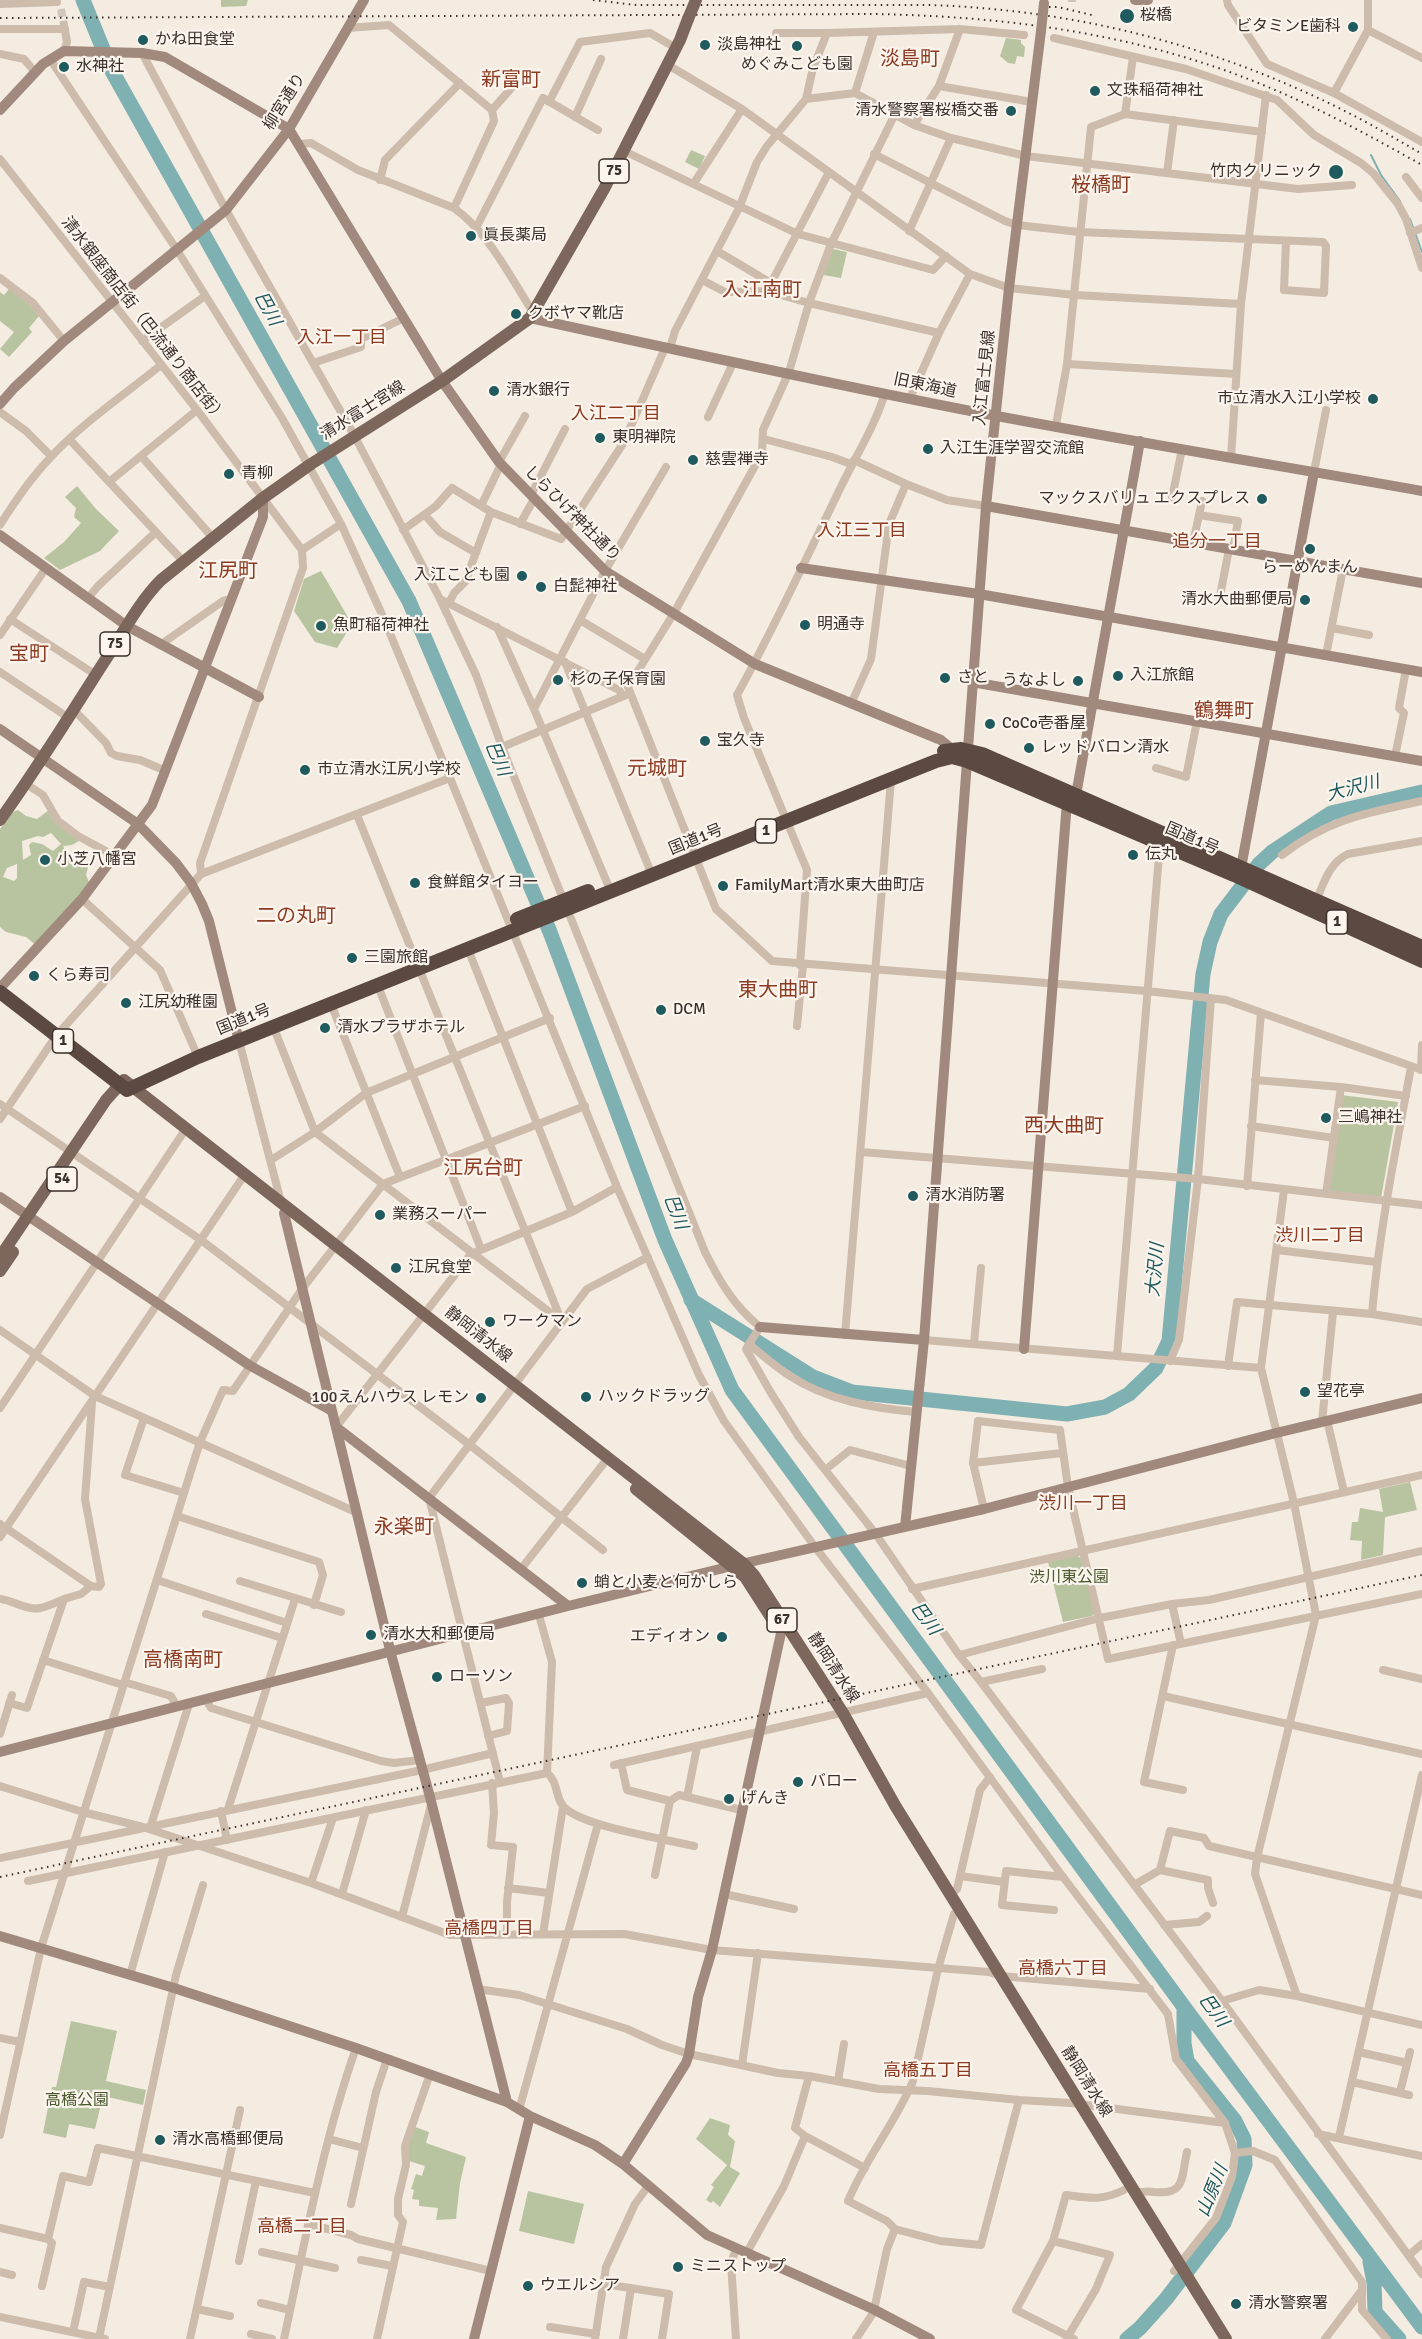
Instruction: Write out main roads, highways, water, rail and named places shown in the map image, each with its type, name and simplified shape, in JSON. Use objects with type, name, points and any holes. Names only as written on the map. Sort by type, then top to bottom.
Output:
[{"type":"highway","name":"国道1号","points":[[126,1085],[196,1053],[786,818],[934,753],[968,756],[1072,799],[1247,875],[1422,961]]},
{"type":"highway","name":"国道1号","points":[[786,818],[891,780],[952,753]]},
{"type":"highway","name":"国道1号","points":[[1072,799],[1160,844],[1316,901],[1422,947]]},
{"type":"highway","name":"国道1号","points":[[238,1037],[378,986],[418,965],[468,949],[514,925]]},
{"type":"highway","name":"1","points":[[1,987],[126,1085]]},
{"type":"main road","name":"清水富士宮線","points":[[0,820],[26,784],[153,588],[183,561],[263,498],[353,436],[442,381],[532,315],[624,151],[668,65],[696,0]]},
{"type":"main road","name":"静岡清水線","points":[[126,1085],[240,1180],[283,1209]]},
{"type":"main road","name":"静岡清水線","points":[[126,1085],[738,1565],[781,1633],[839,1714],[890,1811],[954,1914],[995,1974]]},
{"type":"main road","name":"54","points":[[0,1271],[31,1218],[74,1154],[126,1085]]},
{"type":"main road","name":"54","points":[[0,1257],[31,1218]]},
{"type":"main road","name":"静岡清水線","points":[[513,1388],[604,1463],[754,1575],[950,1895],[995,1974],[1177,2268],[1217,2339]]},
{"type":"main road","name":"静岡清水線","points":[[1177,2268],[1226,2339]]},
{"type":"waterway","name":"巴川","points":[[83,0],[112,71],[409,601],[550,932],[665,1240],[732,1390],[1184,2007],[1422,2327]]},
{"type":"waterway","points":[[1371,155],[1381,175],[1400,201]]},
{"type":"waterway","points":[[1410,219],[1422,252]]},
{"type":"waterway","name":"大沢川","points":[[691,1300],[813,1377],[852,1392],[1067,1414],[1105,1407],[1129,1394],[1156,1368],[1169,1341],[1203,974],[1210,942],[1221,914],[1259,864],[1272,852],[1331,813],[1422,792]]},
{"type":"waterway","name":"山原川","points":[[1127,2339],[1166,2299],[1224,2223],[1245,2165],[1244,2139],[1235,2121],[1187,2061],[1184,2043],[1184,2007]]},
{"type":"waterway","points":[[1370,2262],[1374,2282],[1375,2312],[1399,2339]]},
{"type":"tunnel","points":[[61,9],[64,25]]},
{"type":"railway","points":[[593,0],[636,5],[931,5],[1031,13],[1081,21],[1177,44],[1271,78],[1344,111],[1422,154]]},
{"type":"railway","points":[[1043,7],[1058,7],[1096,16]]},
{"type":"railway","points":[[0,18],[871,14],[1023,24],[1123,41],[1220,69],[1307,105],[1422,165]]},
{"type":"railway","points":[[0,1877],[1422,1575]]},
{"type":"place","name":"桜橋","points":[[1127,16]]},
{"type":"place","name":"ビタミンE歯科","points":[[1353,27]]},
{"type":"place","name":"かね田食堂","points":[[143,40]]},
{"type":"place","name":"淡島神社","points":[[705,45]]},
{"type":"place","name":"めぐみこども園","points":[[797,46]]},
{"type":"place","name":"水神社","points":[[64,67]]},
{"type":"place","name":"文珠稲荷神社","points":[[1095,91]]},
{"type":"place","name":"清水警察署桜橋交番","points":[[1011,111]]},
{"type":"place","name":"竹内クリニック","points":[[1336,172]]},
{"type":"place","name":"眞長薬局","points":[[471,236]]},
{"type":"place","name":"クボヤマ靴店","points":[[516,314]]},
{"type":"place","name":"清水銀行","points":[[494,391]]},
{"type":"place","name":"市立清水入江小学校","points":[[1373,399]]},
{"type":"place","name":"東明禅院","points":[[600,438]]},
{"type":"place","name":"入江生涯学習交流館","points":[[928,449]]},
{"type":"place","name":"慈雲禅寺","points":[[693,460]]},
{"type":"place","name":"青柳","points":[[229,474]]},
{"type":"place","name":"マックスバリュ エクスプレス","points":[[1262,499]]},
{"type":"place","name":"らーめんまん","points":[[1310,549]]},
{"type":"place","name":"入江こども園","points":[[522,576]]},
{"type":"place","name":"白髭神社","points":[[541,587]]},
{"type":"place","name":"清水大曲郵便局","points":[[1305,600]]},
{"type":"place","name":"明通寺","points":[[805,625]]},
{"type":"place","name":"魚町稲荷神社","points":[[321,626]]},
{"type":"place","name":"入江旅館","points":[[1118,676]]},
{"type":"place","name":"さと","points":[[945,678]]},
{"type":"place","name":"杉の子保育園","points":[[558,680]]},
{"type":"place","name":"うなよし","points":[[1078,681]]},
{"type":"place","name":"CoCo壱番屋","points":[[990,724]]},
{"type":"place","name":"宝久寺","points":[[705,741]]},
{"type":"place","name":"レッドバロン清水","points":[[1029,748]]},
{"type":"place","name":"市立清水江尻小学校","points":[[305,770]]},
{"type":"place","name":"伝丸","points":[[1133,855]]},
{"type":"place","name":"小芝八幡宮","points":[[45,860]]},
{"type":"place","name":"食鮮館タイヨー","points":[[415,883]]},
{"type":"place","name":"FamilyMart清水東大曲町店","points":[[723,886]]},
{"type":"place","name":"三園旅館","points":[[352,958]]},
{"type":"place","name":"くら寿司","points":[[34,976]]},
{"type":"place","name":"江尻幼稚園","points":[[126,1003]]},
{"type":"place","name":"DCM","points":[[661,1010]]},
{"type":"place","name":"清水プラザホテル","points":[[325,1028]]},
{"type":"place","name":"三嶋神社","points":[[1326,1118]]},
{"type":"place","name":"清水消防署","points":[[913,1196]]},
{"type":"place","name":"業務スーパー","points":[[380,1215]]},
{"type":"place","name":"江尻食堂","points":[[396,1268]]},
{"type":"place","name":"ワークマン","points":[[490,1322]]},
{"type":"place","name":"望花亭","points":[[1305,1392]]},
{"type":"place","name":"ハックドラッグ","points":[[586,1397]]},
{"type":"place","name":"100えんハウス レモン","points":[[481,1398]]},
{"type":"place","name":"蛸と小麦と何かしら","points":[[582,1583]]},
{"type":"place","name":"清水大和郵便局","points":[[371,1635]]},
{"type":"place","name":"エディオン","points":[[722,1637]]},
{"type":"place","name":"ローソン","points":[[437,1677]]},
{"type":"place","name":"バロー","points":[[798,1782]]},
{"type":"place","name":"げんき","points":[[729,1799]]},
{"type":"place","name":"清水高橋郵便局","points":[[160,2140]]},
{"type":"place","name":"ミニストップ","points":[[678,2267]]},
{"type":"place","name":"ウエルシア","points":[[528,2286]]},
{"type":"place","name":"清水警察署","points":[[1236,2304]]},
{"type":"district","name":"淡島町","points":[[910,60]]},
{"type":"district","name":"新富町","points":[[511,81]]},
{"type":"district","name":"桜橋町","points":[[1101,186]]},
{"type":"district","name":"入江南町","points":[[762,291]]},
{"type":"district","name":"入江一丁目","points":[[342,338]]},
{"type":"district","name":"入江二丁目","points":[[616,414]]},
{"type":"district","name":"入江三丁目","points":[[862,531]]},
{"type":"district","name":"追分一丁目","points":[[1217,542]]},
{"type":"district","name":"江尻町","points":[[228,572]]},
{"type":"district","name":"宝町","points":[[29,655]]},
{"type":"district","name":"鶴舞町","points":[[1224,712]]},
{"type":"district","name":"元城町","points":[[657,770]]},
{"type":"district","name":"二の丸町","points":[[296,917]]},
{"type":"district","name":"東大曲町","points":[[778,991]]},
{"type":"district","name":"西大曲町","points":[[1064,1127]]},
{"type":"district","name":"江尻台町","points":[[483,1169]]},
{"type":"district","name":"渋川二丁目","points":[[1320,1236]]},
{"type":"district","name":"渋川一丁目","points":[[1083,1504]]},
{"type":"district","name":"永楽町","points":[[404,1528]]},
{"type":"district","name":"高橋南町","points":[[183,1661]]},
{"type":"district","name":"高橋四丁目","points":[[489,1929]]},
{"type":"district","name":"高橋六丁目","points":[[1063,1969]]},
{"type":"district","name":"高橋五丁目","points":[[928,2071]]},
{"type":"district","name":"高橋二丁目","points":[[302,2227]]},
{"type":"park label","name":"渋川東公園","points":[[1069,1578]]},
{"type":"park label","name":"高橋公園","points":[[77,2101]]}]
